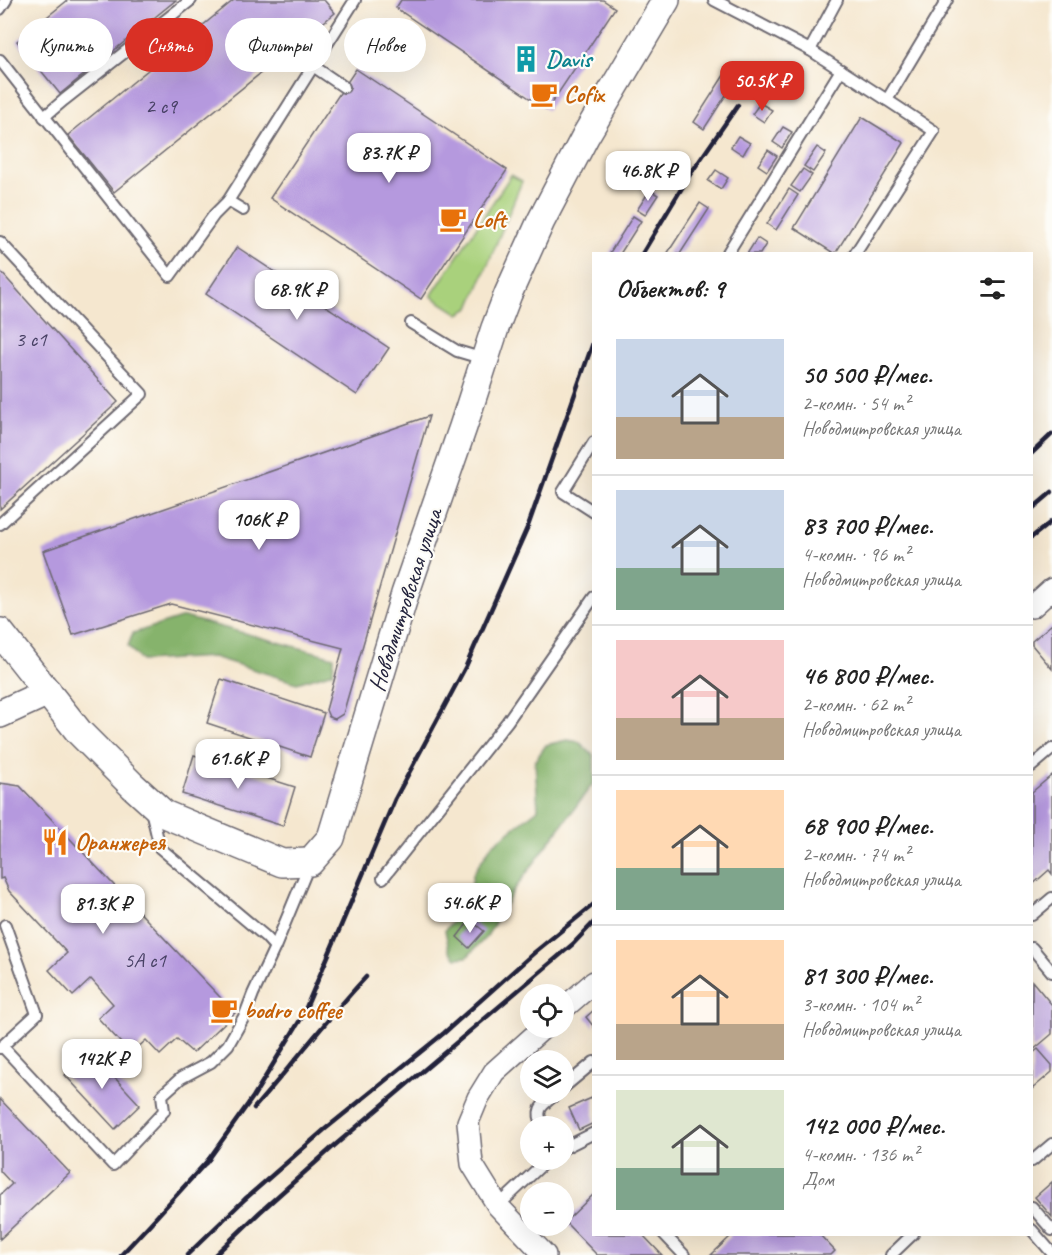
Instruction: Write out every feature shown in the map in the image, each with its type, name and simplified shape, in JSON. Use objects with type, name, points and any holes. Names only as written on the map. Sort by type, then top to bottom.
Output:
[{"type":"street","name":"Новодмитровская улица","points":[[310,862],[331,838],[405,594],[508,294],[541,221],[586,135],[666,0]]},
{"type":"street","points":[[1033,606],[1052,590]]},
{"type":"street","points":[[0,632],[79,732],[164,814],[282,863],[310,862]]},
{"type":"street","points":[[0,714],[48,692]]},
{"type":"street","points":[[574,999],[592,984]]},
{"type":"street","points":[[532,1038],[494,1072],[478,1098],[468,1122],[472,1164],[498,1206],[545,1255]]},
{"type":"lane","points":[[0,9],[6,0]]},
{"type":"lane","points":[[44,117],[190,0]]},
{"type":"lane","points":[[332,36],[355,0]]},
{"type":"lane","points":[[714,0],[810,50],[934,131],[856,252]]},
{"type":"lane","points":[[810,50],[837,0]]},
{"type":"lane","points":[[887,100],[948,0]]},
{"type":"lane","points":[[0,60],[170,276],[214,215],[228,201],[309,72]]},
{"type":"lane","points":[[728,252],[841,70]]},
{"type":"lane","points":[[322,72],[344,87]]},
{"type":"lane","points":[[228,201],[243,210]]},
{"type":"lane","points":[[0,242],[142,394],[0,524]]},
{"type":"lane","points":[[411,323],[456,351],[484,359]]},
{"type":"lane","points":[[592,445],[563,492],[592,511]]},
{"type":"lane","points":[[383,878],[507,722],[592,600]]},
{"type":"lane","points":[[1033,765],[1052,749]]},
{"type":"lane","points":[[149,801],[160,848],[275,947]]},
{"type":"lane","points":[[5,925],[37,1014],[1,1047],[113,1165],[164,1111],[162,1095],[181,1078],[211,1062],[228,1045],[245,1015],[310,862]]},
{"type":"lane","points":[[1033,914],[1052,898]]},
{"type":"lane","points":[[1033,949],[1052,972]]},
{"type":"lane","points":[[574,1079],[592,1064]]},
{"type":"lane","points":[[574,1143],[592,1135]]},
{"type":"lane","points":[[1033,1160],[1052,1144]]},
{"type":"lane","points":[[498,1206],[536,1170]]},
{"type":"lane","points":[[1033,1208],[1052,1230]]},
{"type":"lane","points":[[1033,1231],[1052,1253]]},
{"type":"lane","points":[[666,1236],[684,1255]]},
{"type":"lane","points":[[891,1255],[911,1236]]},
{"type":"green space","points":[[511,175],[522,181],[470,308],[459,314],[431,296]]},
{"type":"green space","points":[[184,617],[334,657],[333,672],[297,683],[213,657],[142,661],[128,646],[133,633]]},
{"type":"green space","points":[[567,740],[579,742],[592,754],[592,785],[514,890],[487,936],[467,957],[456,958],[449,950],[445,930],[469,904],[473,874],[491,846],[538,809],[535,761],[546,745]]},
{"type":"building","points":[[68,0],[176,0],[154,18],[125,18],[125,41],[113,51],[113,18],[46,18]]},
{"type":"building","points":[[234,0],[324,0],[335,13],[329,18],[225,18],[225,72],[262,72],[114,192],[68,135],[145,72],[213,72],[212,18]]},
{"type":"building","name":"Davis","points":[[401,0],[603,0],[615,8],[547,110],[426,28],[426,18],[411,18],[396,8]]},
{"type":"building","points":[[42,72],[87,72],[60,94]]},
{"type":"building","points":[[354,72],[360,72],[507,170],[421,299],[270,198]]},
{"type":"building","points":[[726,72],[737,78],[704,129],[694,122]]},
{"type":"building","points":[[760,103],[772,110],[764,122],[752,114]]},
{"type":"building","points":[[862,117],[904,143],[836,252],[832,252],[794,228]]},
{"type":"building","points":[[783,127],[792,132],[782,148],[773,142]]},
{"type":"building","points":[[738,136],[750,143],[743,155],[731,147]]},
{"type":"building","points":[[817,147],[826,153],[813,172],[804,166]]},
{"type":"building","points":[[768,150],[777,156],[767,171],[758,165]]},
{"type":"building","points":[[803,169],[812,175],[800,192],[791,186]]},
{"type":"building","points":[[716,170],[728,178],[721,189],[708,181]]},
{"type":"building","points":[[789,189],[798,195],[776,230],[767,224]]},
{"type":"building","points":[[650,190],[658,195],[645,215],[637,210]]},
{"type":"building","points":[[700,203],[709,209],[681,252],[668,252]]},
{"type":"building","points":[[633,216],[641,221],[621,252],[610,252]]},
{"type":"building","points":[[757,238],[766,244],[761,252],[748,252]]},
{"type":"building","points":[[237,247],[389,348],[357,395],[206,294]]},
{"type":"building","points":[[0,271],[118,402],[0,509]]},
{"type":"building","points":[[429,416],[343,714],[335,719],[329,717],[326,710],[343,648],[171,604],[73,635],[43,551]]},
{"type":"building","points":[[1052,624],[1052,669],[1033,646],[1033,640]]},
{"type":"building","points":[[221,679],[324,713],[310,757],[207,723]]},
{"type":"building","points":[[194,755],[295,787],[283,826],[182,794]]},
{"type":"building","points":[[1052,775],[1052,874],[1049,870],[1033,884],[1033,791]]},
{"type":"building","points":[[0,783],[20,786],[235,1013],[193,1053],[177,1039],[160,1055],[146,1040],[131,1054],[98,1018],[113,1004],[91,979],[73,996],[49,970],[67,953],[9,891],[3,878],[0,879]]},
{"type":"building","points":[[470,920],[484,931],[469,948],[457,937]]},
{"type":"building","points":[[1033,982],[1052,1005],[1052,1034],[1033,1050]]},
{"type":"building","points":[[592,1012],[592,1024],[586,1017]]},
{"type":"building","points":[[1038,1049],[1052,1065],[1052,1072],[1033,1088],[1033,1053]]},
{"type":"building","points":[[90,1051],[140,1105],[115,1129],[65,1075]]},
{"type":"building","points":[[592,1098],[592,1124],[579,1130],[569,1108]]},
{"type":"building","points":[[0,1099],[70,1173],[0,1239],[0,1195],[12,1184],[0,1171]]},
{"type":"building","points":[[1052,1182],[1052,1217],[1035,1197]]},
{"type":"building","points":[[592,1196],[592,1236],[644,1236],[662,1255],[597,1255],[574,1231],[574,1213]]},
{"type":"building","points":[[731,1236],[821,1236],[835,1251],[831,1255],[711,1255]]},
{"type":"railway","points":[[643,252],[689,176],[738,105]]},
{"type":"railway","points":[[206,1163],[253,1097],[302,1017],[395,799],[466,666],[528,526],[592,346]]},
{"type":"railway","points":[[1033,452],[1052,434]]},
{"type":"railway","points":[[1033,508],[1052,492]]},
{"type":"railway","points":[[1033,536],[1052,521]]},
{"type":"railway","points":[[187,1255],[245,1199],[324,1130],[444,1033],[535,952],[592,906]]},
{"type":"railway","points":[[215,1255],[334,1146],[573,944],[592,924]]},
{"type":"railway","points":[[254,1108],[366,977]]},
{"type":"railway","points":[[121,1255],[210,1158]]},
{"type":"place","name":"Davis","points":[[526,59]]},
{"type":"place","name":"Cofix","points":[[544,94]]},
{"type":"place","name":"Loft","points":[[453,219]]},
{"type":"place","name":"Оранжерея","points":[[55,842]]},
{"type":"place","name":"bodro coffee","points":[[224,1010]]}]
